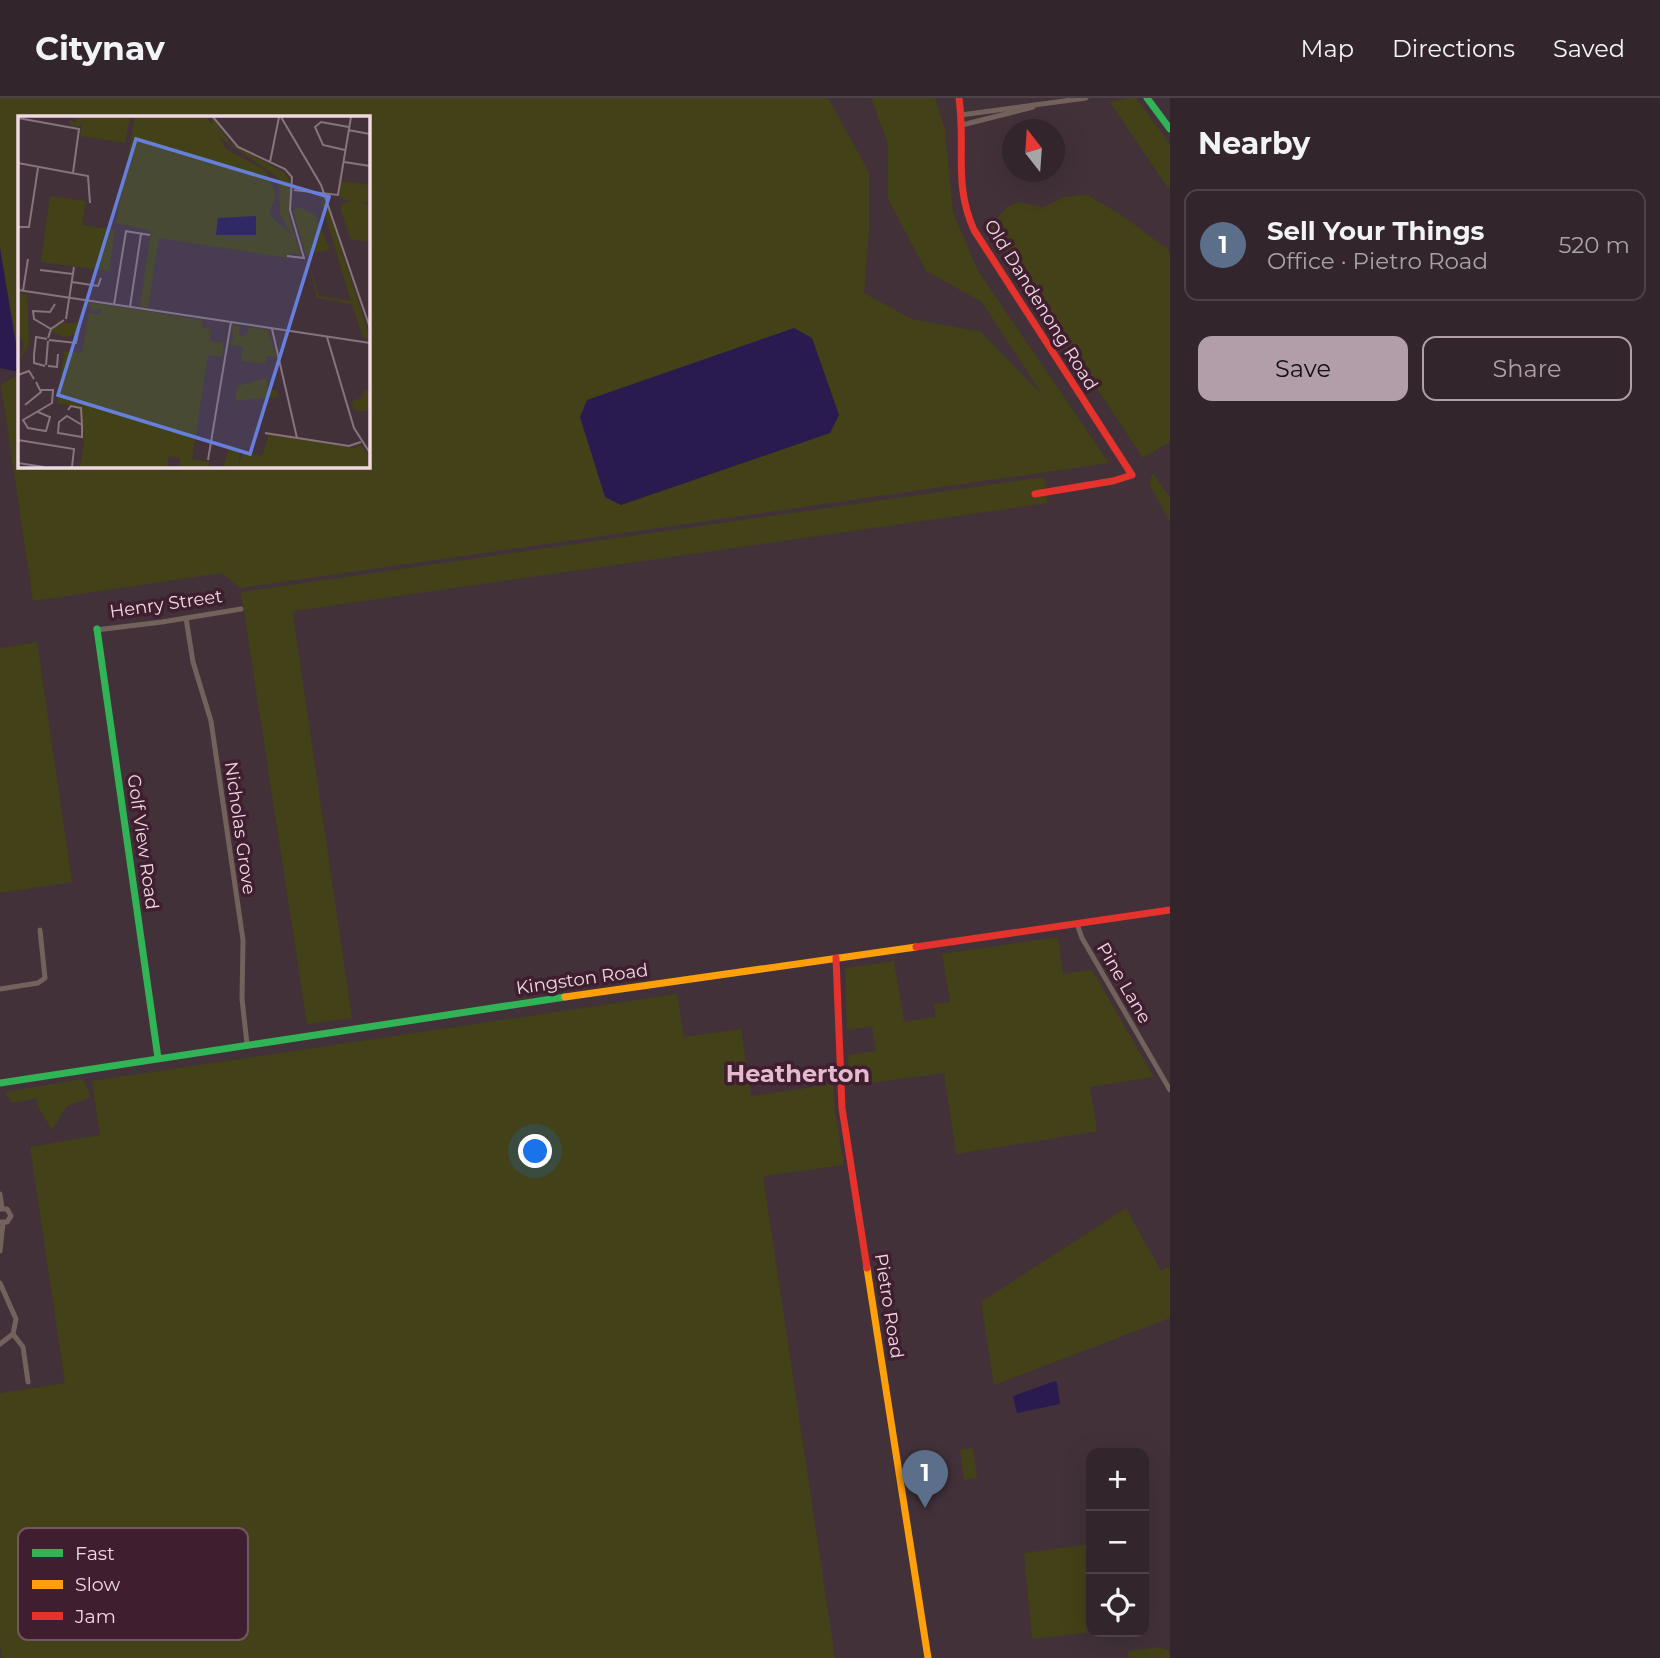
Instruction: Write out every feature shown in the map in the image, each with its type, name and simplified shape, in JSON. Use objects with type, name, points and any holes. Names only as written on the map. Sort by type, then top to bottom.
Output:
[{"type":"main road","name":"Old Dandenong Road","points":[[959,98],[962,125],[961,187],[976,235],[1132,475],[1113,481],[1035,494]]},
{"type":"main road","points":[[1148,99],[1170,129]]},
{"type":"main road","name":"Golf View Road","points":[[95,630],[158,1058]]},
{"type":"main road","name":"Kingston Road","points":[[0,1083],[247,1044],[1170,910]]},
{"type":"main road","name":"Pietro Road","points":[[836,958],[842,1108],[928,1658]]},
{"type":"street","points":[[961,115],[1086,98]]},
{"type":"street","points":[[962,125],[1050,103]]},
{"type":"street","name":"Henry Street","points":[[95,630],[242,609]]},
{"type":"street","name":"Nicholas Grove","points":[[186,618],[193,662],[211,721],[241,927],[242,999],[247,1044]]},
{"type":"street","name":"Pine Lane","points":[[1077,924],[1082,938],[1170,1090]]},
{"type":"street","points":[[0,989],[37,983],[46,978],[40,930]]},
{"type":"street","points":[[0,1194],[1,1208],[9,1210],[11,1216],[2,1223],[0,1251]]},
{"type":"street","points":[[0,1283],[16,1320],[13,1334],[0,1344]]},
{"type":"street","points":[[13,1334],[23,1348],[28,1382]]},
{"type":"shaded area","points":[[0,98],[828,98],[869,172],[869,232],[864,293],[912,319],[981,332],[1043,396],[982,302],[926,271],[888,199],[888,144],[871,98],[935,98],[945,129],[953,212],[978,271],[1109,463],[240,588],[222,573],[33,601],[1,385],[18,375],[18,467],[369,467],[369,116],[18,116],[18,356],[0,248]]},
{"type":"shaded area","points":[[1136,98],[1170,144],[1170,191],[1110,102]]},
{"type":"shaded area","points":[[1088,195],[1124,217],[1170,251],[1170,442],[1143,458],[990,227],[1006,208],[1018,202],[1043,207],[1064,197]]},
{"type":"shaded area","points":[[0,248],[18,356],[18,372],[0,368]]},
{"type":"shaded area","points":[[794,328],[812,338],[839,415],[830,433],[621,505],[605,497],[580,417],[587,400]]},
{"type":"shaded area","points":[[1153,473],[1170,498],[1170,522],[1149,484]]},
{"type":"shaded area","points":[[1044,477],[1048,503],[294,611],[352,1018],[307,1024],[241,592]]},
{"type":"shaded area","points":[[37,642],[72,882],[0,893],[0,648]]},
{"type":"shaded area","points":[[1058,937],[1063,974],[1092,970],[1154,1077],[1090,1087],[1097,1131],[956,1154],[944,1073],[849,1086],[848,1055],[876,1051],[872,1026],[847,1030],[845,968],[894,961],[904,1022],[936,1017],[934,1004],[950,1002],[942,954]]},
{"type":"shaded area","points":[[677,994],[684,1037],[741,1029],[751,1096],[833,1084],[844,1165],[763,1176],[835,1658],[2,1658],[0,1393],[65,1383],[30,1147],[100,1135],[92,1081]]},
{"type":"shaded area","points":[[83,1079],[91,1097],[67,1106],[52,1130],[37,1105],[37,1098],[12,1103],[5,1092]]},
{"type":"shaded area","points":[[1126,1208],[1161,1271],[1170,1266],[1170,1318],[994,1385],[981,1302]]},
{"type":"shaded area","points":[[1055,1381],[1060,1404],[1017,1413],[1013,1396]]},
{"type":"shaded area","points":[[973,1448],[977,1478],[964,1480],[960,1450]]},
{"type":"shaded area","points":[[1086,1545],[1086,1633],[1032,1639],[1024,1553]]},
{"type":"shaded area","points":[[1159,1647],[1170,1651],[1170,1658],[1129,1658],[1128,1651]]},
{"type":"traffic: fast","points":[[1147,98],[1170,129]]},
{"type":"traffic: fast","points":[[97,629],[158,1058]]},
{"type":"traffic: fast","points":[[0,1083],[565,997]]},
{"type":"traffic: slow","points":[[565,997],[916,947]]},
{"type":"traffic: slow","points":[[867,1268],[928,1658]]},
{"type":"traffic: jam","points":[[959,98],[962,181],[974,230],[1132,475],[1113,481],[1035,494]]},
{"type":"traffic: jam","points":[[916,947],[1170,910]]},
{"type":"traffic: jam","points":[[836,958],[842,1108],[867,1268]]},
{"type":"place","name":"Sell Your Things","points":[[925,1508]]},
{"type":"district","name":"Heatherton","points":[[798,1074]]}]
